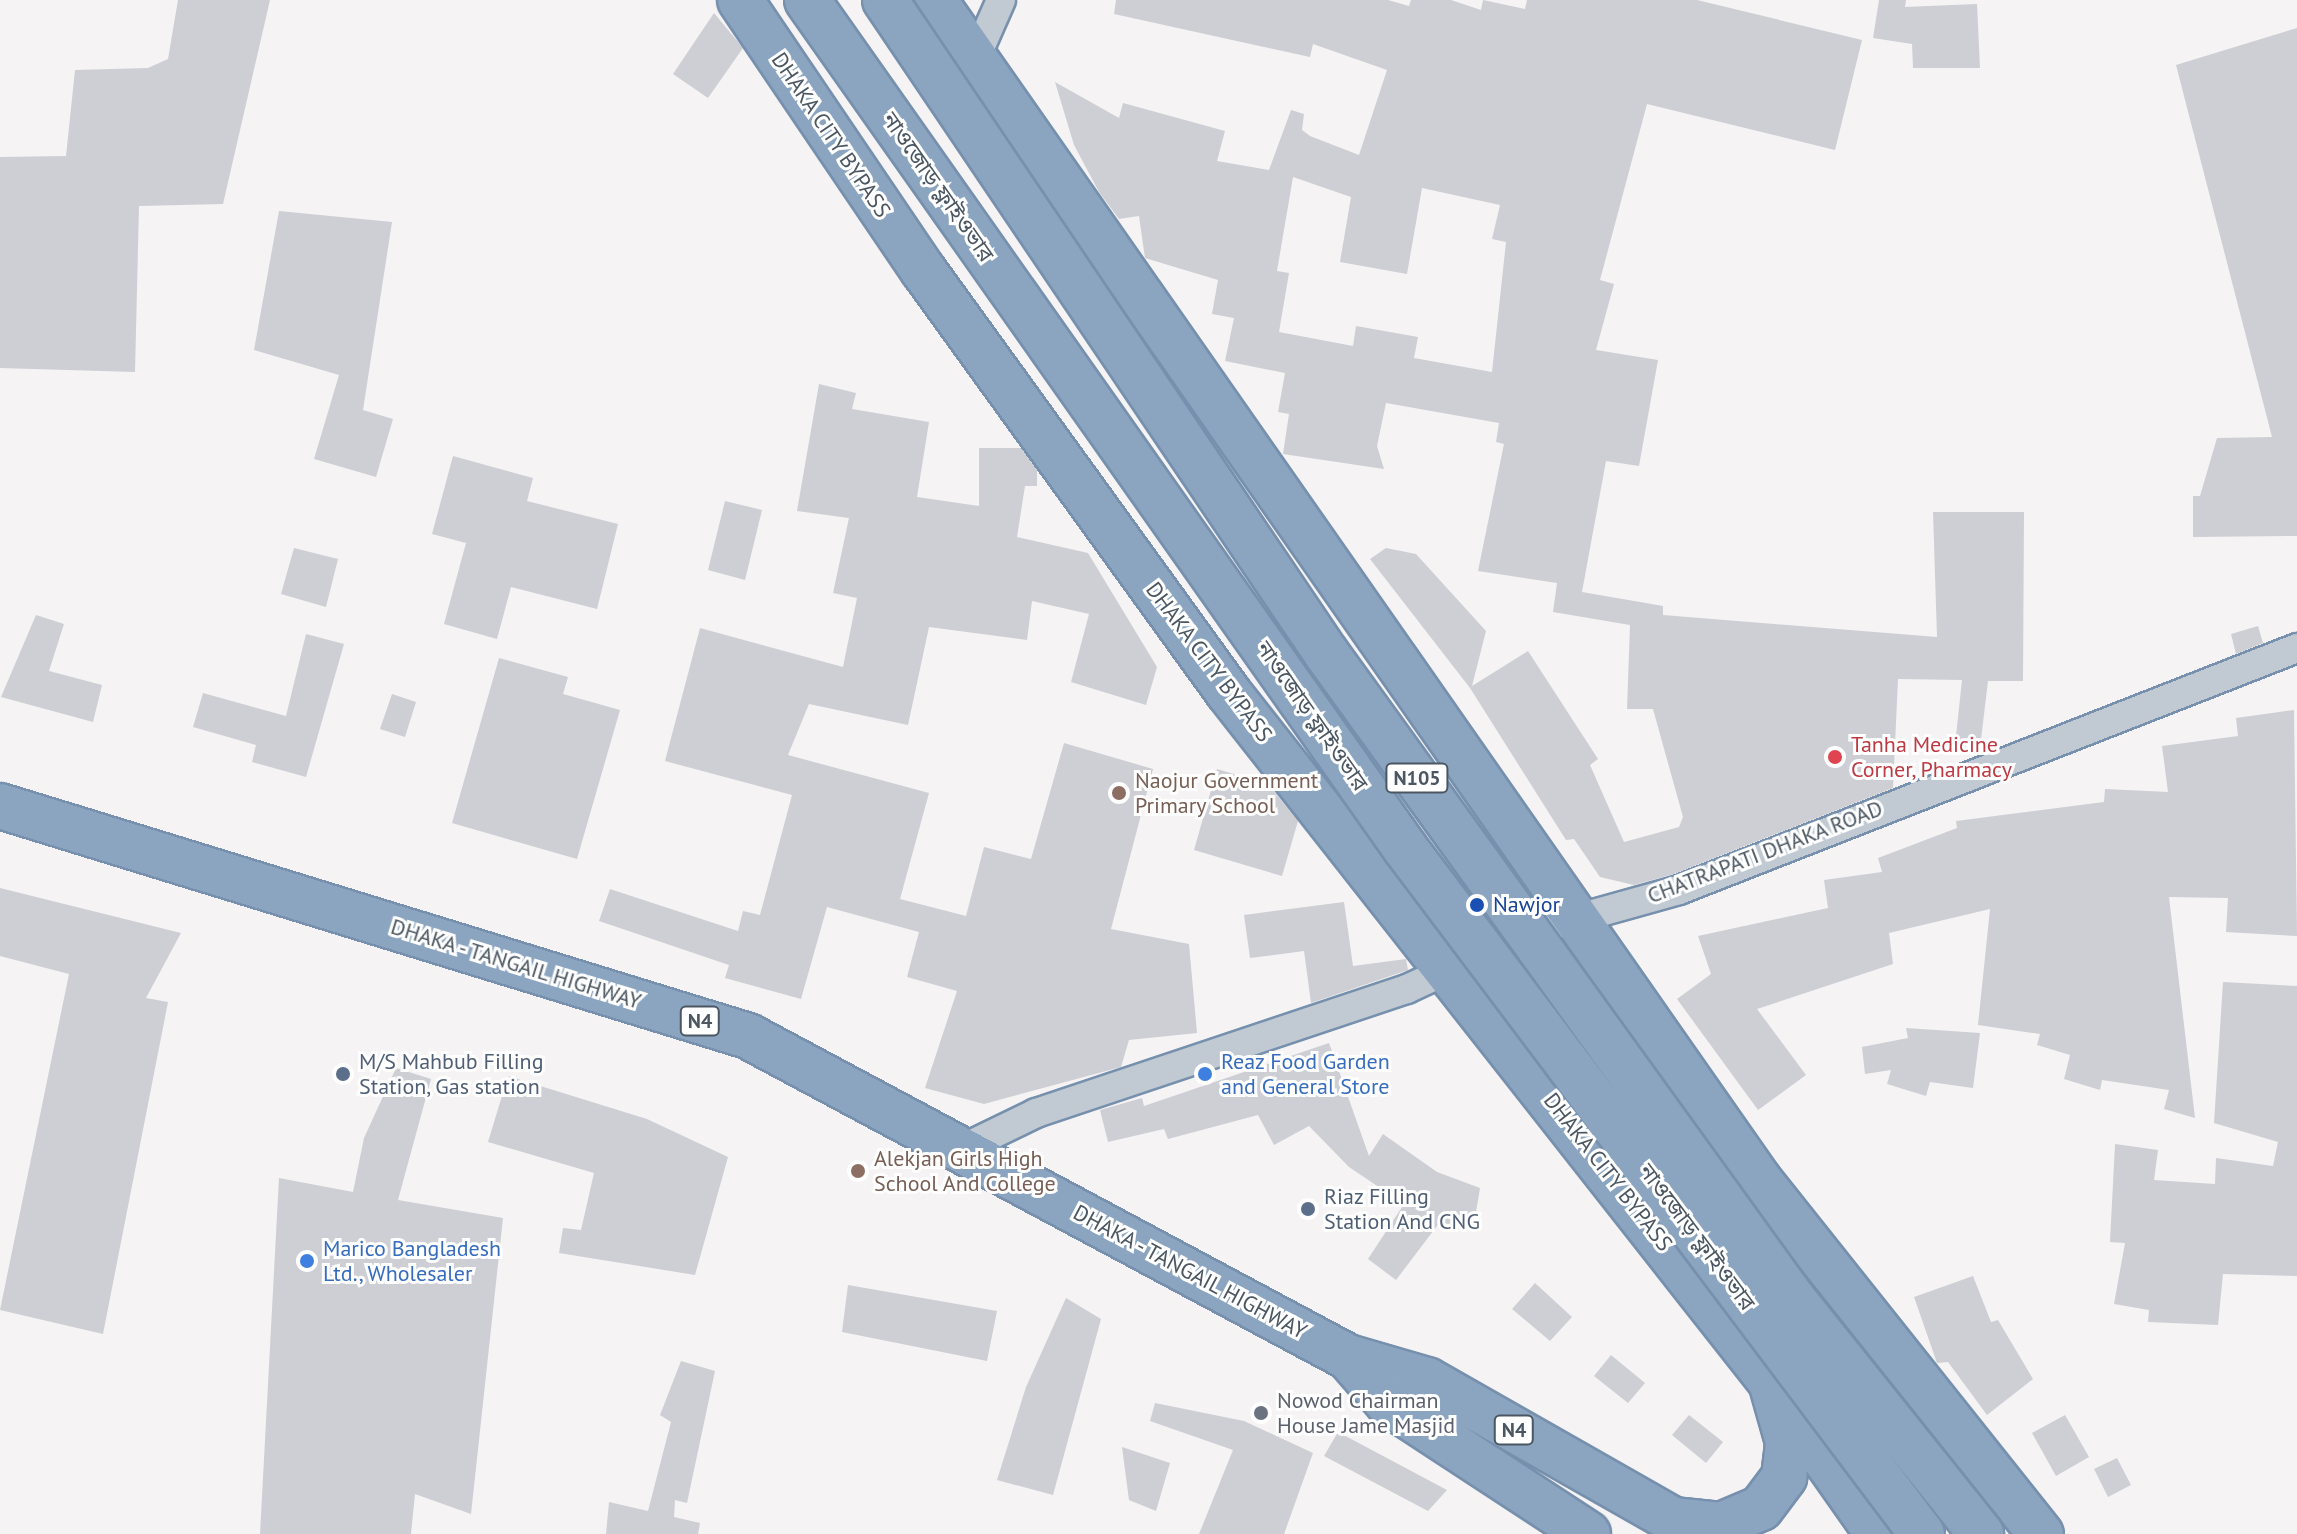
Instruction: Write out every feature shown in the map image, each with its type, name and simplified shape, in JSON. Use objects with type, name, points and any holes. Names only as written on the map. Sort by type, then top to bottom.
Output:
[{"type":"highway","name":"DHAKA CITY BYPASS","points":[[740,0],[923,270],[1228,692],[1451,968],[1771,1382],[1878,1534]]},
{"type":"highway","name":"নাওজোড় ফ্লাইওভার","points":[[807,0],[1405,848],[1922,1534]]},
{"type":"highway","name":"নাওজোড় ফ্লাইওভার","points":[[885,0],[1326,653],[1793,1299],[1981,1534]]},
{"type":"highway","points":[[934,0],[1581,917],[1759,1180],[2041,1534]]},
{"type":"highway","name":"DHAKA - TANGAIL HIGHWAY","points":[[0,806],[748,1036],[1348,1357],[1427,1380],[1673,1520],[1721,1525],[1761,1508],[1784,1477],[1788,1442],[1771,1382]]},
{"type":"highway","name":"DHAKA - TANGAIL HIGHWAY","points":[[1348,1357],[1388,1403],[1588,1534]]},
{"type":"street","points":[[976,57],[1001,0]]},
{"type":"street","name":"CHATRAPATI DHAKA ROAD","points":[[962,1149],[1036,1113],[1225,1053],[1581,917],[1679,890],[2297,648]]},
{"type":"building","points":[[178,0],[270,0],[223,204],[139,206],[135,372],[0,368],[0,157],[66,156],[75,70],[148,68],[168,59]]},
{"type":"building","points":[[1116,0],[1388,0],[1409,6],[1411,0],[1451,0],[1481,10],[1483,0],[1525,9],[1527,0],[1697,0],[1862,40],[1835,150],[1647,104],[1600,280],[1614,284],[1596,350],[1658,360],[1639,466],[1606,461],[1582,592],[1663,606],[1663,615],[1937,637],[1933,512],[2024,512],[2023,681],[1988,681],[1980,748],[1955,745],[1962,680],[1898,679],[1893,788],[1674,874],[1634,885],[1600,877],[1574,839],[1566,840],[1470,688],[1370,559],[1386,548],[1416,554],[1486,631],[1472,686],[1528,651],[1598,759],[1590,765],[1624,842],[1679,827],[1683,817],[1653,709],[1627,709],[1630,625],[1553,612],[1557,583],[1478,571],[1504,444],[1496,442],[1499,423],[1386,403],[1377,446],[1384,469],[1283,454],[1289,414],[1278,412],[1285,373],[1225,361],[1234,318],[1212,314],[1218,280],[1145,258],[1139,216],[1119,219],[1099,192],[1074,145],[1055,82],[1119,118],[1123,103],[1225,131],[1217,161],[1269,170],[1291,110],[1304,114],[1302,130],[1310,136],[1359,155],[1387,70],[1313,44],[1310,57],[1114,14]],"holes":[[[1293,177],[1351,197],[1340,262],[1407,274],[1422,188],[1500,205],[1492,239],[1506,242],[1492,372],[1414,358],[1418,337],[1356,326],[1353,346],[1279,332],[1289,273],[1277,271]]]},
{"type":"building","points":[[1879,0],[1906,0],[1905,7],[1977,4],[1980,68],[1913,68],[1912,44],[1873,38]]},
{"type":"building","points":[[714,13],[743,48],[708,98],[673,74]]},
{"type":"building","points":[[2297,28],[2297,536],[2193,537],[2193,496],[2200,496],[2217,438],[2272,437],[2176,65]]},
{"type":"building","points":[[279,211],[392,222],[363,410],[393,419],[376,477],[314,459],[339,375],[254,350]]},
{"type":"building","points":[[819,384],[856,393],[852,409],[929,422],[917,497],[979,506],[979,448],[1021,448],[1037,470],[1037,486],[1025,486],[1017,537],[1088,553],[1157,667],[1146,705],[1071,682],[1089,614],[1032,601],[1027,640],[929,627],[908,725],[809,704],[788,755],[929,793],[900,899],[966,916],[984,847],[1031,859],[1064,743],[1153,769],[1111,929],[1189,944],[1197,1033],[1129,1040],[1121,1067],[984,1104],[925,1088],[957,991],[907,977],[919,932],[827,907],[801,999],[725,978],[729,965],[599,921],[610,889],[738,931],[743,911],[760,915],[792,795],[665,761],[700,628],[843,667],[857,598],[833,593],[849,518],[797,511]]},
{"type":"building","points":[[453,456],[533,478],[527,501],[618,524],[597,609],[511,587],[497,639],[444,624],[466,543],[432,534]]},
{"type":"building","points":[[725,501],[762,510],[745,580],[708,570]]},
{"type":"building","points":[[294,548],[338,559],[326,607],[281,594]]},
{"type":"building","points":[[36,615],[64,624],[49,671],[102,685],[93,722],[1,697]]},
{"type":"building","points":[[2258,626],[2263,643],[2236,654],[2231,634]]},
{"type":"building","points":[[306,634],[344,644],[306,777],[252,762],[256,745],[193,727],[203,693],[286,716]]},
{"type":"building","points":[[499,658],[568,677],[563,694],[620,710],[577,859],[452,823]]},
{"type":"building","points":[[392,694],[416,702],[405,737],[380,729]]},
{"type":"building","points":[[2294,710],[2297,936],[2226,932],[2228,898],[2169,897],[2195,1118],[2164,1109],[2169,1090],[2102,1080],[2100,1090],[2064,1079],[2070,1055],[2037,1045],[2040,1034],[1978,1025],[1990,909],[1889,933],[1893,964],[1757,1009],[1806,1075],[1758,1110],[1677,999],[1711,974],[1698,936],[1828,908],[1824,880],[1882,872],[1878,858],[1957,828],[1956,821],[2104,802],[2105,789],[2168,792],[2162,746],[2238,736],[2236,718]]},
{"type":"building","points":[[1217,769],[1268,784],[1298,821],[1282,876],[1194,850]]},
{"type":"building","points":[[0,888],[181,933],[146,998],[168,1002],[103,1334],[0,1310],[69,974],[0,956]]},
{"type":"building","points":[[1344,902],[1353,966],[1406,959],[1408,970],[1311,1003],[1304,951],[1250,958],[1244,915]]},
{"type":"building","points":[[2223,982],[2297,986],[2297,1276],[2223,1274],[2218,1325],[2148,1322],[2149,1310],[2114,1304],[2125,1243],[2110,1242],[2115,1144],[2158,1150],[2154,1180],[2215,1184],[2216,1158],[2273,1166],[2278,1142],[2214,1123]]},
{"type":"building","points":[[1906,1028],[1980,1033],[1973,1088],[1930,1082],[1926,1096],[1887,1084],[1891,1070],[1865,1074],[1862,1047],[1908,1038]]},
{"type":"building","points":[[1329,1043],[1369,1156],[1383,1134],[1437,1172],[1480,1188],[1473,1230],[1440,1222],[1396,1280],[1368,1259],[1404,1204],[1349,1167],[1309,1126],[1274,1145],[1258,1115],[1168,1139],[1164,1129],[1108,1142],[1100,1110],[1142,1098],[1144,1106]]},
{"type":"building","points":[[396,1068],[431,1079],[398,1200],[503,1218],[471,1514],[415,1494],[411,1534],[260,1534],[279,1178],[353,1192],[364,1138]]},
{"type":"building","points":[[508,1076],[647,1119],[728,1157],[695,1275],[559,1253],[563,1228],[581,1230],[594,1173],[488,1142]]},
{"type":"building","points":[[1973,1276],[1991,1322],[1998,1320],[2033,1379],[1987,1415],[1948,1362],[1937,1363],[1914,1297]]},
{"type":"building","points":[[1535,1283],[1572,1317],[1550,1341],[1512,1309]]},
{"type":"building","points":[[848,1285],[997,1311],[987,1361],[842,1332]]},
{"type":"building","points":[[1066,1298],[1101,1319],[1053,1495],[997,1480],[1026,1387]]},
{"type":"building","points":[[1611,1355],[1645,1383],[1628,1403],[1594,1376]]},
{"type":"building","points":[[681,1361],[715,1371],[687,1503],[675,1500],[674,1517],[700,1523],[698,1534],[606,1534],[609,1502],[648,1511],[671,1422],[660,1415]]},
{"type":"building","points":[[1155,1403],[1244,1421],[1313,1453],[1284,1534],[1199,1534],[1233,1450],[1150,1421]]},
{"type":"building","points":[[1689,1415],[1723,1442],[1706,1463],[1672,1435]]},
{"type":"building","points":[[2065,1415],[2089,1457],[2056,1476],[2032,1433]]},
{"type":"building","points":[[1338,1432],[1447,1490],[1428,1511],[1324,1456]]},
{"type":"building","points":[[1122,1447],[1170,1463],[1156,1511],[1129,1500]]},
{"type":"building","points":[[2117,1458],[2131,1485],[2108,1497],[2094,1469]]},
{"type":"place","name":"Tanha Medicine Corner, Pharmacy","points":[[1835,757]]},
{"type":"place","name":"Naojur Government Primary School","points":[[1119,793]]},
{"type":"place","name":"Nawjor","points":[[1477,905]]},
{"type":"place","name":"M/S Mahbub Filling Station, Gas station","points":[[343,1074]]},
{"type":"place","name":"Reaz Food Garden and General Store","points":[[1205,1074]]},
{"type":"place","name":"Alekjan Girls High School And College","points":[[858,1171]]},
{"type":"place","name":"Riaz Filling Station And CNG","points":[[1308,1209]]},
{"type":"place","name":"Marico Bangladesh Ltd., Wholesaler","points":[[307,1261]]},
{"type":"place","name":"Nowod Chairman House Jame Masjid","points":[[1261,1413]]}]
